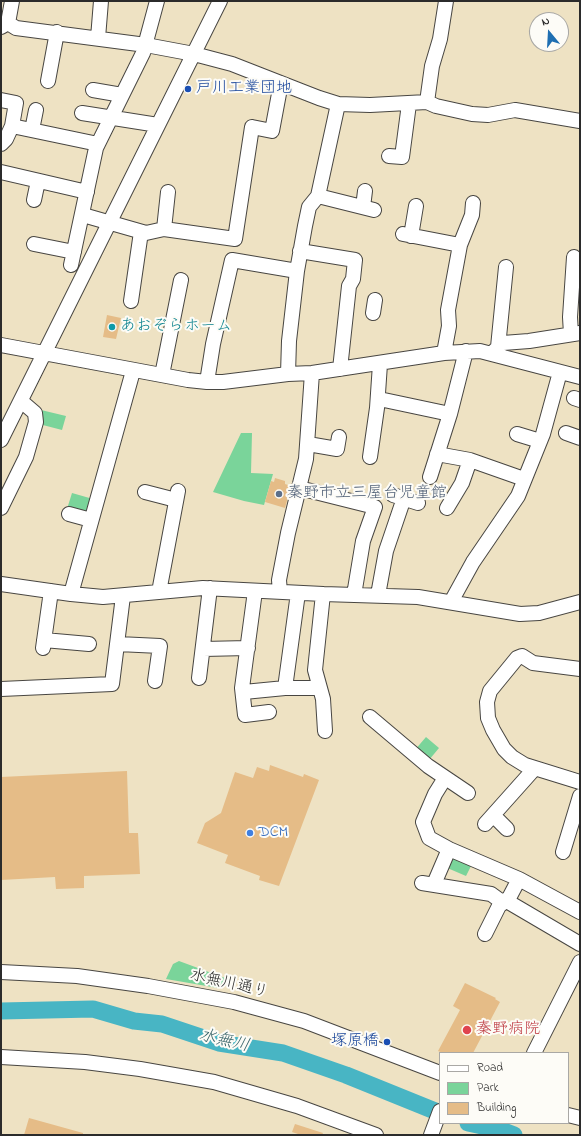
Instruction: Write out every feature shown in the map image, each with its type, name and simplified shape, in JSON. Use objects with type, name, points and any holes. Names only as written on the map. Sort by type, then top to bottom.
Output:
[{"type":"street","points":[[12,1],[4,25],[16,28],[56,32],[146,45],[194,54],[232,64],[338,104],[370,105],[426,102],[472,114],[488,115],[515,110],[580,121]]},
{"type":"street","points":[[34,244],[72,259],[98,144],[146,45],[157,1]]},
{"type":"street","points":[[1,440],[220,1]]},
{"type":"street","points":[[426,102],[432,66],[440,39],[446,1]]},
{"type":"street","points":[[98,3],[98,38]]},
{"type":"street","points":[[48,81],[56,32]]},
{"type":"street","points":[[83,215],[146,233],[164,229],[235,239],[252,127],[277,132],[281,83]]},
{"type":"street","points":[[93,90],[122,95]]},
{"type":"street","points":[[1,100],[16,103],[12,126],[6,139],[1,144]]},
{"type":"street","points":[[288,374],[289,342],[300,251],[309,207],[318,196],[338,104]]},
{"type":"street","points":[[389,156],[402,157],[409,104]]},
{"type":"street","points":[[36,110],[39,134]]},
{"type":"street","points":[[82,113],[110,119],[158,125]]},
{"type":"street","points":[[12,126],[39,134],[98,144]]},
{"type":"street","points":[[1,172],[88,192]]},
{"type":"street","points":[[34,200],[38,181]]},
{"type":"street","points":[[318,196],[368,208],[365,191]]},
{"type":"street","points":[[164,229],[168,192]]},
{"type":"street","points":[[444,354],[449,326],[448,310],[460,245],[472,215],[473,203]]},
{"type":"street","points":[[416,206],[407,235],[460,245]]},
{"type":"street","points":[[131,301],[141,232]]},
{"type":"street","points":[[300,251],[355,260],[353,279],[349,286],[340,368]]},
{"type":"street","points":[[495,350],[503,344],[529,342],[575,333],[570,317],[574,257]]},
{"type":"street","points":[[207,382],[213,344],[232,260],[297,271]]},
{"type":"street","points":[[495,350],[498,298],[506,267]]},
{"type":"street","points":[[162,375],[181,280]]},
{"type":"street","points":[[1,345],[133,371],[207,382],[223,382],[288,374],[312,373],[466,351],[495,350],[560,372],[580,376]]},
{"type":"street","points":[[430,477],[450,414],[466,351]]},
{"type":"street","points":[[370,457],[377,408],[380,364]]},
{"type":"street","points":[[71,594],[133,371]]},
{"type":"street","points":[[451,602],[473,562],[518,496],[540,441],[560,372]]},
{"type":"street","points":[[280,592],[279,580],[294,502],[299,488],[308,444],[312,373]]},
{"type":"street","points":[[384,400],[450,414]]},
{"type":"street","points":[[1,508],[26,457],[36,422],[35,413],[20,402]]},
{"type":"street","points":[[566,433],[580,438]]},
{"type":"street","points":[[517,434],[540,441]]},
{"type":"street","points":[[308,444],[337,449],[338,437]]},
{"type":"street","points":[[437,454],[470,460],[524,479]]},
{"type":"street","points":[[447,508],[462,483],[470,460]]},
{"type":"street","points":[[299,488],[375,507],[363,541],[354,594]]},
{"type":"street","points":[[145,492],[177,495],[165,537],[159,592]]},
{"type":"street","points":[[378,595],[386,551],[399,497],[418,503]]},
{"type":"street","points":[[69,514],[91,520]]},
{"type":"street","points":[[1,584],[71,594],[123,596],[210,588],[418,597],[520,614],[539,613],[580,602]]},
{"type":"street","points":[[199,678],[210,588]]},
{"type":"street","points":[[51,591],[44,644],[82,646]]},
{"type":"street","points":[[255,591],[242,688],[244,692],[240,715],[269,712]]},
{"type":"street","points":[[286,688],[298,593]]},
{"type":"street","points":[[324,594],[315,670],[323,699],[325,731]]},
{"type":"street","points":[[1,689],[112,684],[123,596]]},
{"type":"street","points":[[118,644],[160,646],[155,681]]},
{"type":"street","points":[[203,648],[248,648]]},
{"type":"street","points":[[580,669],[533,663],[522,656],[517,658],[490,691],[487,702],[488,718],[493,730],[504,749],[512,757],[525,765],[580,782]]},
{"type":"street","points":[[244,692],[286,688],[320,688]]},
{"type":"street","points":[[370,717],[417,758],[468,793]]},
{"type":"street","points":[[506,829],[490,820],[535,768]]},
{"type":"street","points":[[445,778],[435,794],[424,822],[429,838],[450,849],[519,879],[580,912]]},
{"type":"street","points":[[563,852],[580,796]]},
{"type":"street","points":[[450,849],[428,884],[491,894],[580,944]]},
{"type":"street","points":[[485,934],[504,901],[509,898],[519,879]]},
{"type":"street","points":[[535,1052],[580,962]]},
{"type":"street","name":"水無川通り","points":[[1,972],[77,976],[148,986],[234,1002],[304,1021],[439,1073]]},
{"type":"street","points":[[1,1057],[86,1062],[140,1068],[214,1082],[297,1106],[376,1135]]},
{"type":"street","points":[[431,1135],[439,1114]]},
{"type":"street","points":[[569,1115],[580,1118]]},
{"type":"green space","points":[[41,410],[66,416],[62,430],[39,424]]},
{"type":"green space","points":[[241,433],[252,433],[251,473],[273,474],[264,505],[213,492]]},
{"type":"green space","points":[[72,493],[93,499],[89,512],[67,509]]},
{"type":"green space","points":[[426,737],[439,748],[429,760],[414,751]]},
{"type":"green space","points":[[450,856],[473,862],[466,876],[445,867]]},
{"type":"green space","points":[[179,961],[225,978],[222,986],[218,988],[166,979],[173,964]]},
{"type":"building","name":"あおぞらホーム","points":[[107,315],[121,318],[116,339],[103,337]]},
{"type":"building","name":"秦野市立三屋台児童館","points":[[275,478],[285,481],[285,484],[291,486],[285,508],[265,502],[271,481],[274,482]]},
{"type":"building","name":"DCM","points":[[270,765],[303,777],[304,774],[319,780],[279,886],[259,880],[260,876],[225,863],[228,855],[197,843],[205,823],[221,813],[235,772],[253,778],[257,767],[269,771]]},
{"type":"building","points":[[127,771],[129,833],[138,833],[140,874],[84,876],[84,888],[56,889],[55,877],[1,880],[1,777]]},
{"type":"building","name":"秦野病院","points":[[465,983],[496,998],[495,999],[500,1002],[474,1052],[438,1051],[460,1010],[453,1006]]},
{"type":"building","points":[[29,1118],[83,1133],[83,1135],[24,1135]]},
{"type":"building","points":[[295,1124],[323,1133],[322,1135],[301,1135],[292,1132]]},
{"type":"waterway","name":"水無川","points":[[1,1011],[93,1009],[134,1021],[162,1024],[219,1043],[283,1053],[346,1075],[439,1113]]},
{"type":"waterway","name":"水無川","points":[[473,1124],[501,1130],[514,1135]]},
{"type":"place","name":"戸川工業団地","points":[[188,89]]},
{"type":"place","name":"あおぞらホーム","points":[[112,327]]},
{"type":"place","name":"秦野市立三屋台児童館","points":[[279,494]]},
{"type":"place","name":"DCM","points":[[250,833]]},
{"type":"place","name":"秦野病院","points":[[467,1030]]},
{"type":"place","name":"塚原橋","points":[[387,1042]]}]
